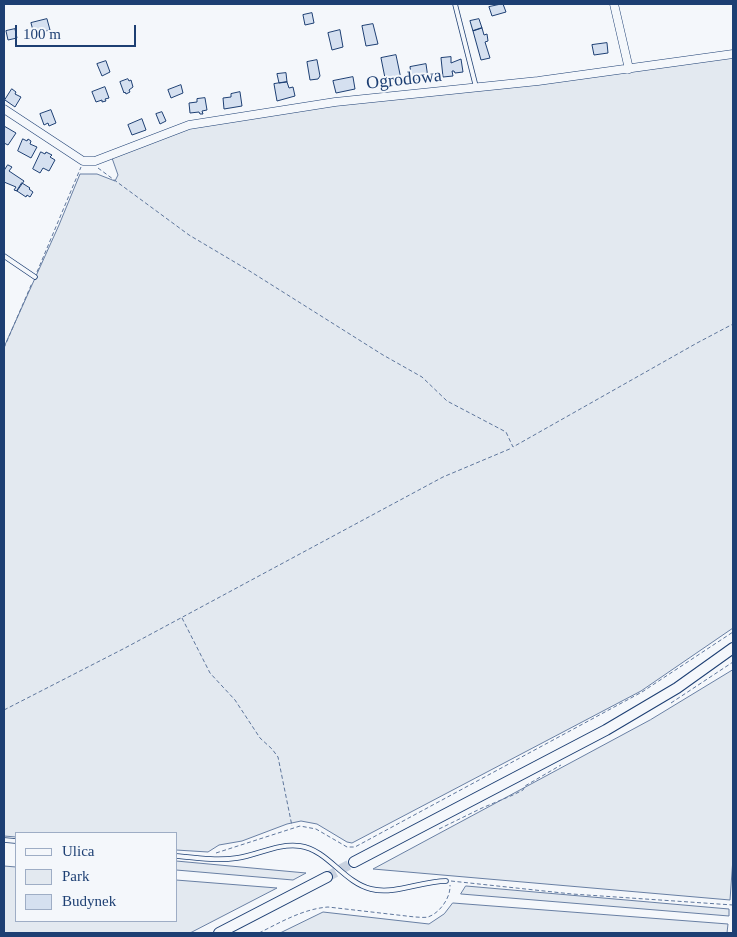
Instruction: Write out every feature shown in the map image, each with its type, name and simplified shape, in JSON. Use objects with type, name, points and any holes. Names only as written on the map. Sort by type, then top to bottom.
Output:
[{"type":"main road","points":[[354,862],[606,730],[677,688],[733,648]]},
{"type":"main road","points":[[219,933],[327,876]]},
{"type":"street","points":[[614,4],[629,70]]},
{"type":"street","name":"Ogrodowa","points":[[84,161],[95,161],[189,125],[334,102],[629,70],[733,54]]},
{"type":"street","points":[[4,109],[84,161]]},
{"type":"lane","points":[[455,4],[476,87]]},
{"type":"lane","points":[[4,256],[35,278]]},
{"type":"lane","points":[[178,856],[226,860],[275,848],[300,846],[316,851],[352,879],[371,889],[391,890],[425,882],[448,881]]},
{"type":"path","points":[[4,348],[58,226],[84,161],[100,169],[120,183],[189,235],[383,355],[422,377],[447,401],[506,432],[513,447]]},
{"type":"path","points":[[4,710],[443,477],[513,447],[697,342],[733,324]]},
{"type":"path","points":[[182,617],[210,672],[235,700],[260,738],[278,757],[292,827]]},
{"type":"path","points":[[210,859],[211,855],[220,850],[240,846],[292,827],[309,826],[347,847],[355,847],[642,692],[733,632]]},
{"type":"path","points":[[259,933],[301,912],[328,906],[427,917],[436,912],[448,897],[451,889],[448,881],[572,894],[733,905]]},
{"type":"green space","points":[[733,54],[733,628],[641,691],[352,843],[347,842],[317,824],[301,821],[287,824],[242,841],[219,845],[208,852],[178,850],[178,832],[15,832],[15,837],[4,836],[4,347],[80,174],[97,174],[115,181],[118,175],[112,158],[188,127],[335,104]]},
{"type":"green space","points":[[733,670],[733,858],[730,900],[373,869],[650,720]]},
{"type":"green space","points":[[178,861],[306,873],[293,880],[178,870]]},
{"type":"green space","points":[[4,866],[15,867],[15,922],[178,922],[178,880],[277,888],[190,933],[4,933]]},
{"type":"green space","points":[[466,886],[729,909],[729,916],[461,894]]},
{"type":"green space","points":[[453,903],[728,924],[727,933],[280,933],[323,912],[429,924],[444,914]]},
{"type":"building","points":[[503,4],[506,12],[492,16],[489,7]]},
{"type":"building","points":[[312,13],[314,23],[305,25],[303,15]]},
{"type":"building","points":[[47,19],[50,30],[34,34],[31,23]]},
{"type":"building","points":[[479,19],[482,28],[473,31],[470,21]]},
{"type":"building","points":[[373,24],[378,44],[366,46],[362,26]]},
{"type":"building","points":[[482,28],[484,35],[487,34],[488,41],[485,42],[490,58],[481,60],[473,31]]},
{"type":"building","points":[[15,29],[17,38],[8,40],[6,31]]},
{"type":"building","points":[[340,30],[343,47],[332,50],[328,33]]},
{"type":"building","points":[[607,43],[608,53],[594,55],[592,45]]},
{"type":"building","points":[[396,55],[401,79],[386,83],[381,58]]},
{"type":"building","points":[[451,57],[451,63],[461,59],[463,72],[455,73],[452,71],[453,76],[443,77],[441,58]]},
{"type":"building","points":[[317,60],[320,76],[318,79],[310,80],[307,62]]},
{"type":"building","points":[[106,61],[110,72],[102,76],[97,64]]},
{"type":"building","points":[[426,64],[428,78],[412,80],[410,67]]},
{"type":"building","points":[[286,73],[287,82],[279,83],[277,74]]},
{"type":"building","points":[[353,77],[355,89],[336,93],[333,81]]},
{"type":"building","points":[[128,79],[129,81],[131,80],[133,87],[126,94],[120,82]]},
{"type":"building","points":[[287,82],[289,88],[293,87],[295,96],[277,101],[274,84]]},
{"type":"building","points":[[181,85],[183,93],[171,98],[168,90]]},
{"type":"building","points":[[105,87],[109,98],[105,99],[106,101],[96,102],[92,92]]},
{"type":"building","points":[[12,89],[16,92],[15,94],[21,97],[15,107],[5,100]]},
{"type":"building","points":[[240,92],[242,106],[224,109],[223,98],[231,97],[231,94]]},
{"type":"building","points":[[205,98],[207,110],[202,111],[203,114],[199,112],[190,113],[189,103]]},
{"type":"building","points":[[51,110],[56,123],[49,126],[48,123],[44,125],[40,114]]},
{"type":"building","points":[[162,112],[166,121],[160,124],[156,114]]},
{"type":"building","points":[[142,119],[146,130],[132,135],[128,125]]},
{"type":"building","points":[[4,126],[16,133],[8,145],[4,143]]},
{"type":"building","points":[[23,139],[27,141],[28,139],[31,141],[30,144],[37,147],[31,158],[18,151]]},
{"type":"building","points":[[41,152],[52,155],[50,157],[55,160],[49,171],[43,168],[40,173],[33,169]]},
{"type":"building","points":[[8,165],[12,167],[9,171],[24,181],[17,191],[14,190],[16,187],[4,182],[4,171]]},
{"type":"building","points":[[22,183],[33,192],[30,197],[27,195],[26,197],[17,191]]},
{"type":"tunnel","points":[[327,877],[354,862]]}]
